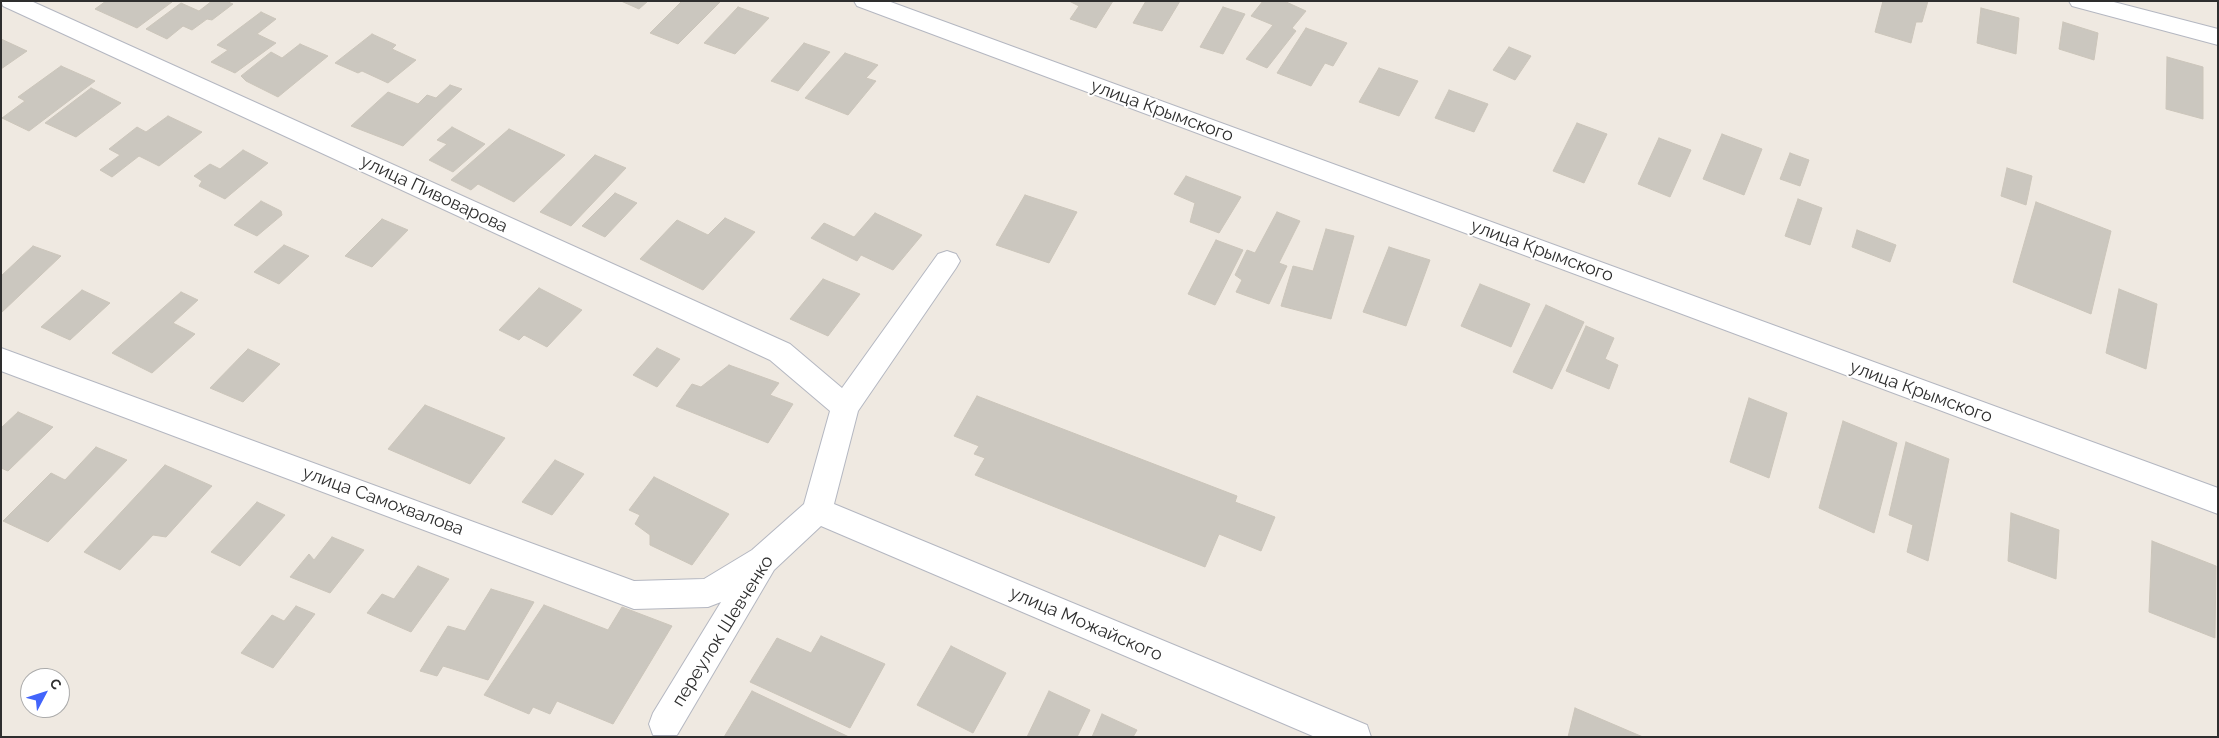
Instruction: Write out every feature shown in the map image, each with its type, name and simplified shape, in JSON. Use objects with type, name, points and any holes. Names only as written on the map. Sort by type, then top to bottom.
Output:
[{"type":"street","name":"улица Пивоварова","points":[[11,1],[780,352],[844,407]]},
{"type":"street","name":"улица Крымского","points":[[865,1],[2218,501]]},
{"type":"street","points":[[2080,1],[2218,37]]},
{"type":"street","points":[[817,511],[844,407],[947,261]]},
{"type":"street","name":"улица Самохвалова","points":[[1,359],[634,595],[708,593],[763,560]]},
{"type":"street","name":"переулок Шевченко","points":[[665,724],[763,560],[817,511]]},
{"type":"street","name":"улица Можайского","points":[[817,511],[1354,737]]},
{"type":"building","points":[[106,1],[172,2],[137,28],[95,9]]},
{"type":"building","points":[[212,1],[226,1],[233,4],[212,20],[207,19],[192,30],[183,26],[167,39],[146,29],[181,3],[199,11]]},
{"type":"building","points":[[621,1],[648,1],[639,9]]},
{"type":"building","points":[[682,1],[720,2],[678,44],[650,33]]},
{"type":"building","points":[[1069,1],[1113,1],[1096,28],[1070,19],[1079,6]]},
{"type":"building","points":[[1146,1],[1180,1],[1162,31],[1133,23]]},
{"type":"building","points":[[1263,1],[1284,1],[1306,11],[1292,28],[1296,31],[1267,68],[1246,59],[1273,25],[1251,16]]},
{"type":"building","points":[[1883,1],[1928,1],[1922,22],[1916,22],[1911,43],[1875,32]]},
{"type":"building","points":[[738,7],[769,18],[735,54],[704,43]]},
{"type":"building","points":[[1223,7],[1245,14],[1223,54],[1200,47]]},
{"type":"building","points":[[1981,8],[2019,18],[2016,54],[1977,43]]},
{"type":"building","points":[[261,12],[276,19],[257,34],[276,43],[235,73],[211,62],[228,50],[217,45]]},
{"type":"building","points":[[2063,22],[2098,33],[2094,60],[2059,49]]},
{"type":"building","points":[[1306,28],[1347,43],[1333,66],[1325,63],[1311,86],[1277,73]]},
{"type":"building","points":[[372,34],[396,45],[392,49],[416,60],[388,83],[362,71],[358,73],[335,63]]},
{"type":"building","points":[[1,39],[27,51],[1,69]]},
{"type":"building","points":[[804,43],[830,52],[798,91],[771,81]]},
{"type":"building","points":[[300,44],[328,56],[278,97],[246,81],[241,76],[271,52],[282,58]]},
{"type":"building","points":[[1509,47],[1531,56],[1515,80],[1493,70]]},
{"type":"building","points":[[845,53],[878,65],[866,78],[876,81],[848,115],[805,98]]},
{"type":"building","points":[[2167,57],[2203,67],[2203,119],[2166,109]]},
{"type":"building","points":[[61,66],[95,81],[29,131],[2,118],[25,101],[18,97]]},
{"type":"building","points":[[1379,68],[1418,81],[1399,116],[1359,102]]},
{"type":"building","points":[[450,85],[462,89],[403,146],[351,126],[388,92],[418,104],[427,95],[436,98]]},
{"type":"building","points":[[91,88],[121,103],[76,137],[45,123]]},
{"type":"building","points":[[1449,90],[1488,104],[1474,132],[1435,118]]},
{"type":"building","points":[[168,116],[202,132],[159,166],[139,156],[112,177],[100,170],[120,155],[109,149],[137,127],[146,132]]},
{"type":"building","points":[[1577,123],[1607,134],[1584,183],[1553,171]]},
{"type":"building","points":[[452,127],[485,144],[453,172],[429,160],[447,144],[437,140]]},
{"type":"building","points":[[509,129],[565,155],[514,202],[478,184],[471,190],[451,180]]},
{"type":"building","points":[[1722,134],[1762,149],[1744,195],[1703,179]]},
{"type":"building","points":[[1659,138],[1691,150],[1670,197],[1638,184]]},
{"type":"building","points":[[243,150],[268,163],[225,199],[199,186],[202,181],[194,176],[210,164],[220,169]]},
{"type":"building","points":[[1790,153],[1809,160],[1800,186],[1780,179]]},
{"type":"building","points":[[595,155],[626,168],[571,226],[540,212]]},
{"type":"building","points":[[2007,168],[2032,176],[2026,205],[2001,196]]},
{"type":"building","points":[[1186,176],[1241,197],[1219,233],[1190,222],[1195,203],[1174,194]]},
{"type":"building","points":[[615,193],[637,203],[605,237],[582,226]]},
{"type":"building","points":[[1025,195],[1077,212],[1049,263],[996,245]]},
{"type":"building","points":[[1798,199],[1822,208],[1810,245],[1785,236]]},
{"type":"building","points":[[261,201],[281,211],[282,215],[257,236],[234,225]]},
{"type":"building","points":[[2036,202],[2111,231],[2091,314],[2013,282]]},
{"type":"building","points":[[1277,212],[1300,221],[1279,263],[1287,266],[1269,304],[1236,292],[1242,280],[1235,275],[1247,250],[1255,253]]},
{"type":"building","points":[[875,213],[922,235],[893,270],[861,255],[857,261],[811,238],[824,223],[854,237]]},
{"type":"building","points":[[725,218],[755,232],[703,290],[640,259],[677,220],[708,235]]},
{"type":"building","points":[[382,219],[408,230],[372,267],[345,256]]},
{"type":"building","points":[[1326,229],[1354,236],[1331,319],[1281,306],[1293,266],[1313,271]]},
{"type":"building","points":[[1857,230],[1896,245],[1890,262],[1852,247]]},
{"type":"building","points":[[1216,240],[1243,250],[1215,305],[1188,294]]},
{"type":"building","points":[[284,245],[309,256],[279,284],[254,272]]},
{"type":"building","points":[[33,246],[61,256],[1,313],[1,276]]},
{"type":"building","points":[[1389,247],[1430,260],[1406,326],[1363,312]]},
{"type":"building","points":[[823,279],[860,294],[828,336],[790,319]]},
{"type":"building","points":[[1480,284],[1530,304],[1511,347],[1461,326]]},
{"type":"building","points":[[539,288],[582,310],[547,347],[524,335],[519,340],[499,330]]},
{"type":"building","points":[[2119,289],[2157,304],[2146,369],[2106,353]]},
{"type":"building","points":[[82,290],[110,303],[70,340],[41,327]]},
{"type":"building","points":[[181,292],[198,300],[173,323],[195,334],[152,373],[112,353]]},
{"type":"building","points":[[1546,305],[1584,322],[1552,389],[1513,372]]},
{"type":"building","points":[[1586,326],[1614,338],[1605,359],[1618,365],[1609,389],[1566,371]]},
{"type":"building","points":[[657,348],[680,359],[657,387],[633,375]]},
{"type":"building","points":[[248,349],[280,364],[243,402],[210,388]]},
{"type":"building","points":[[729,365],[779,383],[770,395],[793,404],[768,443],[676,406],[692,384],[701,387]]},
{"type":"building","points":[[977,396],[1237,496],[1235,502],[1275,517],[1261,551],[1219,534],[1205,567],[975,475],[985,458],[974,454],[979,446],[954,436]]},
{"type":"building","points":[[1749,398],[1787,413],[1769,478],[1730,462]]},
{"type":"building","points":[[425,405],[505,438],[470,484],[388,449]]},
{"type":"building","points":[[18,412],[53,427],[8,471],[1,468],[1,428]]},
{"type":"building","points":[[1843,421],[1897,443],[1874,533],[1819,508]]},
{"type":"building","points":[[1906,442],[1949,459],[1928,561],[1907,552],[1913,525],[1889,515]]},
{"type":"building","points":[[96,447],[127,460],[48,542],[3,521],[51,473],[65,480]]},
{"type":"building","points":[[555,460],[584,474],[552,515],[522,502]]},
{"type":"building","points":[[165,465],[212,486],[166,537],[153,535],[120,570],[84,552]]},
{"type":"building","points":[[654,477],[729,514],[692,565],[650,545],[650,535],[635,524],[640,515],[629,510]]},
{"type":"building","points":[[257,502],[285,515],[240,566],[211,552]]},
{"type":"building","points":[[2011,513],[2059,530],[2056,579],[2008,561]]},
{"type":"building","points":[[332,537],[364,550],[330,593],[290,577],[309,554],[314,560]]},
{"type":"building","points":[[2152,541],[2216,566],[2215,638],[2149,612]]},
{"type":"building","points":[[418,566],[449,579],[411,632],[367,613],[382,594],[394,599]]},
{"type":"building","points":[[491,589],[534,602],[488,680],[443,666],[437,676],[420,671],[448,626],[465,631]]},
{"type":"building","points":[[544,605],[608,630],[622,607],[672,626],[613,724],[557,701],[550,714],[533,707],[529,714],[484,695]]},
{"type":"building","points":[[296,606],[315,614],[273,668],[241,653],[272,615],[284,621]]},
{"type":"building","points":[[821,636],[885,664],[850,728],[750,682],[777,638],[811,653]]},
{"type":"building","points":[[951,646],[1006,673],[973,733],[917,705]]},
{"type":"building","points":[[752,691],[849,737],[724,737]]},
{"type":"building","points":[[1049,691],[1090,710],[1077,737],[1027,737]]},
{"type":"building","points":[[1575,708],[1643,737],[1568,737]]},
{"type":"building","points":[[1102,714],[1137,730],[1133,737],[1092,737]]}]
